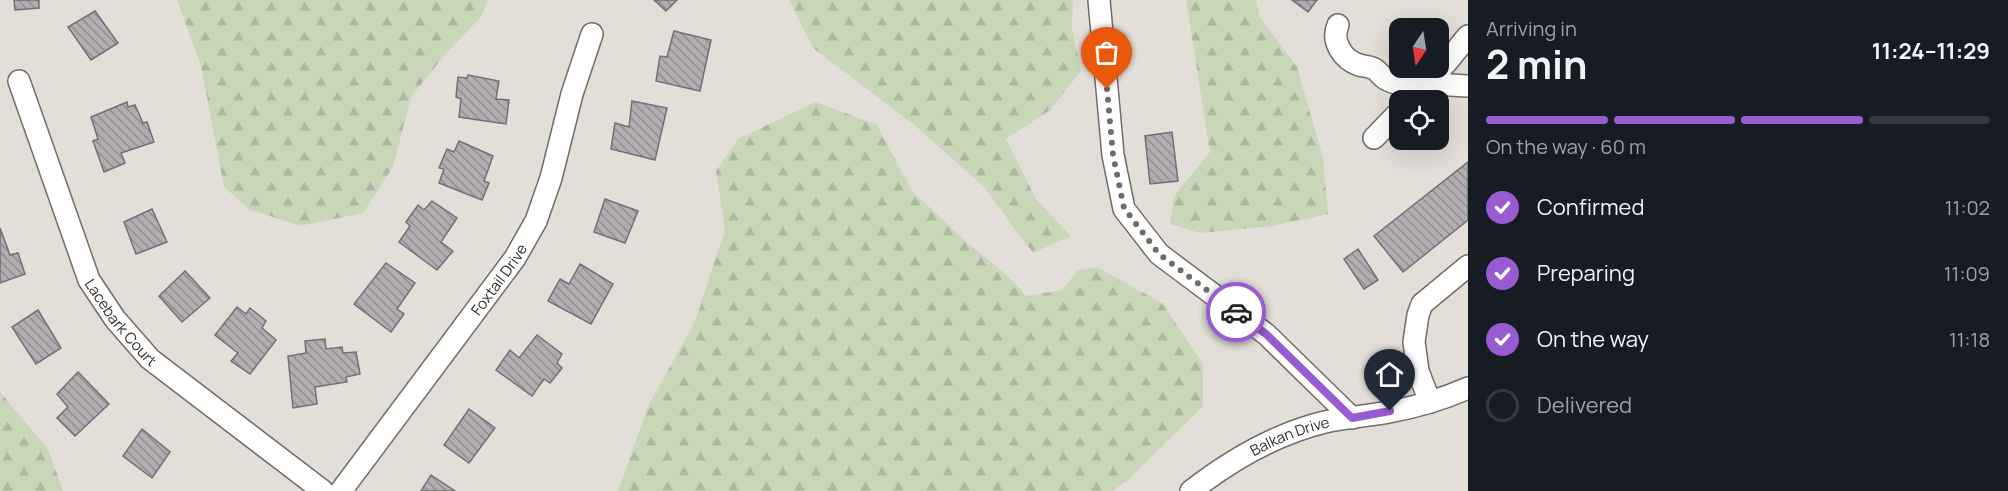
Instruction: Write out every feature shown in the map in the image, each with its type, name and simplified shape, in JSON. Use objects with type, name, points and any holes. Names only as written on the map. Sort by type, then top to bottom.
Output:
[{"type":"street","points":[[1099,0],[1113,155],[1124,208],[1159,254],[1266,334],[1352,418]]},
{"type":"street","points":[[1338,25],[1335,42],[1342,53],[1356,64],[1375,68],[1384,79],[1400,84],[1413,84],[1431,78],[1450,85],[1468,86]]},
{"type":"street","name":"Foxtail Drive","points":[[341,491],[515,258],[536,221],[551,178],[572,94],[592,34]]},
{"type":"street","points":[[1449,58],[1468,36]]},
{"type":"street","points":[[1419,90],[1431,78]]},
{"type":"street","name":"Lacebark Court","points":[[19,81],[89,280],[115,319],[150,359],[323,491]]},
{"type":"street","points":[[1374,138],[1389,122]]},
{"type":"street","points":[[1430,402],[1418,371],[1414,342],[1418,315],[1422,304],[1468,266]]},
{"type":"street","name":"Balkan Drive","points":[[1191,491],[1246,453],[1284,435],[1326,422],[1447,398],[1468,388]]},
{"type":"green space","points":[[177,0],[488,0],[481,17],[443,57],[411,97],[393,167],[363,213],[300,226],[249,209],[224,187],[201,66]]},
{"type":"green space","points":[[789,0],[1073,0],[1072,28],[1081,71],[1050,110],[1006,139],[1036,199],[1071,236],[1033,253],[984,187],[912,123],[813,48]]},
{"type":"green space","points":[[1186,0],[1256,0],[1259,16],[1297,67],[1323,158],[1328,214],[1272,226],[1200,233],[1170,224],[1174,196],[1210,152]]},
{"type":"green space","points":[[816,102],[877,125],[912,191],[970,245],[1009,277],[1026,296],[1062,290],[1078,270],[1097,267],[1162,303],[1203,364],[1203,406],[1128,480],[1112,491],[618,491],[649,404],[695,322],[725,230],[716,171],[738,139]]},
{"type":"green space","points":[[0,392],[48,449],[63,491],[0,491]]},
{"type":"building","points":[[14,0],[39,0],[39,8],[15,10]]},
{"type":"building","points":[[654,0],[677,0],[666,11]]},
{"type":"building","points":[[1292,0],[1317,0],[1308,12]]},
{"type":"building","points":[[95,11],[118,43],[91,60],[68,27]]},
{"type":"building","points":[[674,31],[711,40],[700,91],[656,81],[660,56],[667,57]]},
{"type":"building","points":[[468,75],[499,81],[496,99],[509,100],[506,124],[459,117],[461,99],[456,97],[458,77],[467,78]]},
{"type":"building","points":[[632,101],[667,108],[655,160],[611,149],[615,123],[629,127]]},
{"type":"building","points":[[127,102],[128,107],[135,105],[143,123],[147,122],[154,142],[121,153],[125,163],[104,172],[93,141],[98,139],[91,117]]},
{"type":"building","points":[[1172,132],[1178,181],[1150,184],[1145,136]]},
{"type":"building","points":[[459,141],[493,156],[484,181],[489,183],[482,200],[439,183],[444,169],[439,168],[447,149],[454,152]]},
{"type":"building","points":[[1468,162],[1468,220],[1403,272],[1374,236]]},
{"type":"building","points":[[605,199],[638,211],[625,243],[594,232]]},
{"type":"building","points":[[432,201],[457,218],[441,242],[453,251],[437,270],[399,242],[410,226],[406,222],[418,205],[424,210]]},
{"type":"building","points":[[152,209],[167,242],[136,254],[124,222]]},
{"type":"building","points":[[0,228],[10,255],[18,253],[25,274],[0,283]]},
{"type":"building","points":[[1358,249],[1378,280],[1364,289],[1344,259]]},
{"type":"building","points":[[386,263],[415,283],[397,309],[404,314],[391,332],[354,304]]},
{"type":"building","points":[[580,264],[613,284],[591,324],[548,301],[560,279],[569,284]]},
{"type":"building","points":[[185,271],[210,298],[182,322],[159,296]]},
{"type":"building","points":[[237,307],[246,314],[250,308],[266,321],[262,328],[276,340],[250,374],[231,361],[238,353],[215,335]]},
{"type":"building","points":[[38,310],[61,348],[36,364],[12,327]]},
{"type":"building","points":[[537,335],[562,354],[557,363],[562,368],[550,383],[544,379],[532,396],[496,370],[510,350],[519,358]]},
{"type":"building","points":[[325,339],[326,349],[342,347],[343,353],[356,352],[360,374],[346,377],[347,382],[315,387],[317,404],[293,408],[288,356],[306,353],[305,341]]},
{"type":"building","points":[[78,372],[109,404],[75,436],[57,418],[68,407],[57,394]]},
{"type":"building","points":[[469,409],[495,428],[469,463],[444,445]]},
{"type":"building","points":[[142,429],[170,452],[152,478],[123,456]]},
{"type":"building","points":[[431,475],[455,491],[421,491]]},
{"type":"way so far","points":[[1107,89],[1113,155],[1124,208],[1159,254],[1236,312]]},
{"type":"route","points":[[1236,312],[1266,334],[1352,418],[1390,411]]}]
